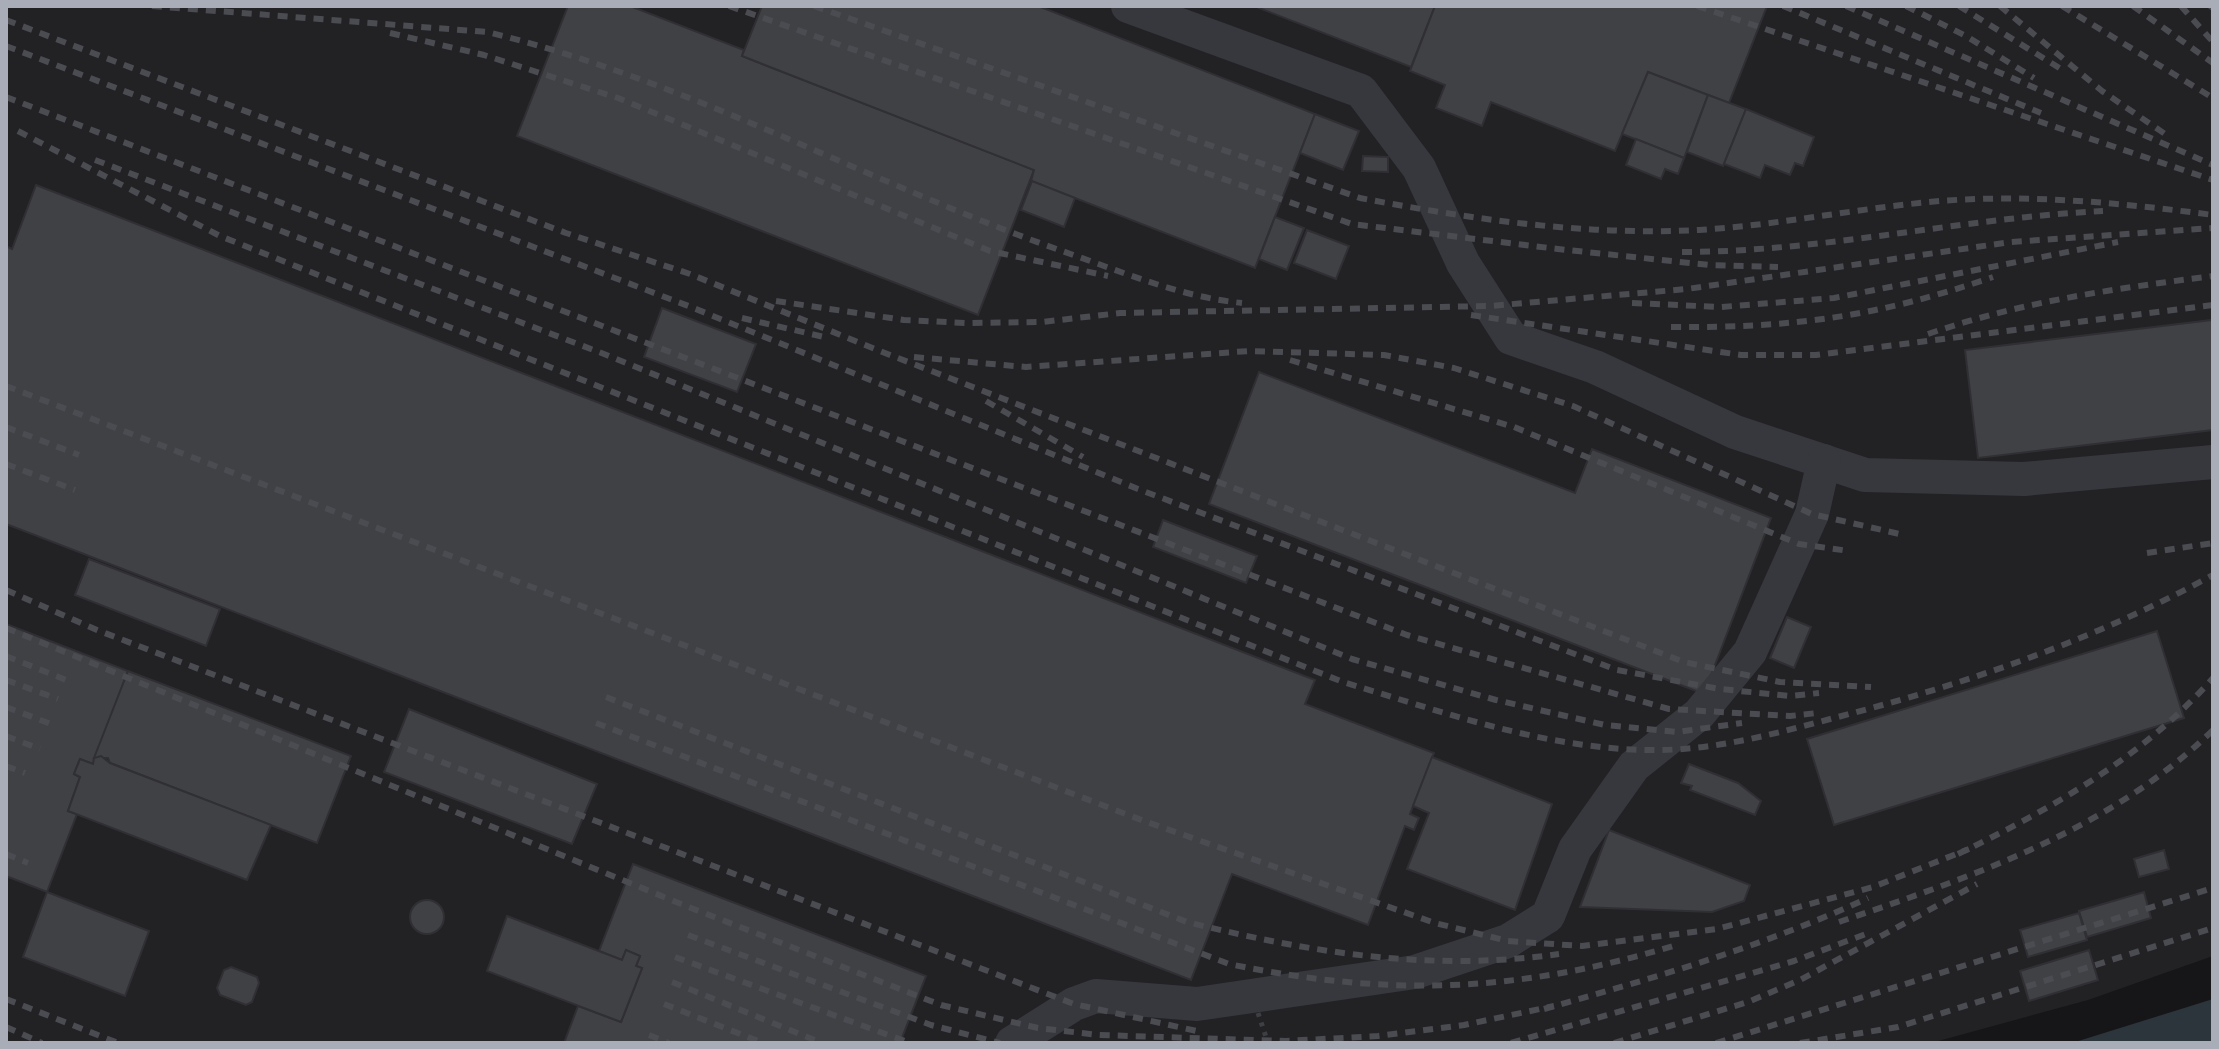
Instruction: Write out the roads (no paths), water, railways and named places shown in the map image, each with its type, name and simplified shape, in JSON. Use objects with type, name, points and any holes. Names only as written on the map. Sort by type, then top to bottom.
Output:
[{"type":"lane","points":[[1128,6],[1361,91],[1419,168],[1463,263],[1511,338],[1595,367],[1735,432],[1865,475],[2024,479],[2213,462]]},
{"type":"lane","points":[[1012,1043],[1074,1004],[1096,996],[1197,1004],[1415,972],[1508,941],[1548,916],[1575,849],[1634,766],[1699,714],[1750,652],[1812,514],[1824,461]]},
{"type":"railway","points":[[152,6],[487,32],[561,52],[705,104],[919,195],[1062,251],[1173,289],[1242,303]]},
{"type":"railway","points":[[729,6],[1352,224],[1709,265],[1778,267]]},
{"type":"railway","points":[[814,6],[1360,198],[1444,213],[1571,228],[1656,231],[1729,228],[1910,204],[1974,199],[2077,201],[2213,215]]},
{"type":"railway","points":[[1697,6],[2213,180]]},
{"type":"railway","points":[[1783,6],[2041,113]]},
{"type":"railway","points":[[1846,6],[2213,165]]},
{"type":"railway","points":[[1906,6],[1966,36],[2034,78]]},
{"type":"railway","points":[[1959,6],[2061,69]]},
{"type":"railway","points":[[2000,6],[2102,91],[2168,136]]},
{"type":"railway","points":[[2062,6],[2213,98]]},
{"type":"railway","points":[[2133,6],[2213,63]]},
{"type":"railway","points":[[2181,6],[2213,42]]},
{"type":"railway","points":[[6,20],[566,233],[690,274],[890,355],[1684,662],[1780,682],[1871,687]]},
{"type":"railway","points":[[390,33],[484,55],[618,98],[990,251],[1108,276]]},
{"type":"railway","points":[[6,46],[691,307],[1138,489],[1617,670],[1720,689],[1790,696],[1819,693]]},
{"type":"railway","points":[[6,97],[1407,635],[1669,709],[1790,716],[1817,713]]},
{"type":"railway","points":[[18,131],[220,236],[1343,682],[1533,736],[1611,748],[1674,750],[1720,745],[1766,735],[1883,705],[1981,675],[2076,640],[2213,575]]},
{"type":"railway","points":[[95,160],[604,354],[1352,659],[1496,700],[1605,725],[1677,732],[1742,723]]},
{"type":"railway","points":[[1682,252],[1788,247],[1998,220],[2103,211]]},
{"type":"railway","points":[[776,301],[904,320],[965,323],[1042,322],[1120,313],[1490,306],[1687,289],[2011,242],[2213,228]]},
{"type":"railway","points":[[1632,303],[1721,307],[1834,298],[2118,242]]},
{"type":"railway","points":[[1928,334],[2034,305],[2104,291],[2213,276]]},
{"type":"railway","points":[[1671,327],[1757,325],[1834,317],[1911,302],[1993,277]]},
{"type":"railway","points":[[1471,315],[1741,355],[1816,355],[2213,305]]},
{"type":"railway","points":[[742,318],[824,337]]},
{"type":"railway","points":[[914,357],[1026,367],[1249,351],[1384,355],[1454,368],[1573,406],[1812,514],[1904,535]]},
{"type":"railway","points":[[1290,360],[1514,427],[1799,544],[1849,551]]},
{"type":"railway","points":[[6,386],[1144,821],[1435,923],[1508,941],[1582,946],[1717,929],[1873,887],[1969,849]]},
{"type":"railway","points":[[986,401],[1083,457]]},
{"type":"railway","points":[[6,427],[79,455]]},
{"type":"railway","points":[[6,464],[75,490]]},
{"type":"railway","points":[[2147,553],[2213,543]]},
{"type":"railway","points":[[6,590],[97,630],[1074,1004],[1201,1032]]},
{"type":"railway","points":[[6,628],[686,906],[941,1005],[1038,1028],[1099,1035],[1286,1041],[1378,1036],[1464,1025],[1554,1006]]},
{"type":"railway","points":[[6,656],[71,682]]},
{"type":"railway","points":[[1958,854],[2062,799],[2127,756],[2186,706],[2213,678]]},
{"type":"railway","points":[[6,680],[58,699]]},
{"type":"railway","points":[[606,697],[1187,922],[1280,943],[1418,960],[1464,961],[1559,954]]},
{"type":"railway","points":[[6,707],[51,724]]},
{"type":"railway","points":[[596,723],[1229,964],[1344,982],[1452,985],[1560,973],[1673,946]]},
{"type":"railway","points":[[1839,922],[1989,868],[2084,823],[2130,796],[2173,765],[2213,730]]},
{"type":"railway","points":[[6,736],[40,749]]},
{"type":"railway","points":[[6,766],[25,773]]},
{"type":"railway","points":[[6,854],[28,863]]},
{"type":"railway","points":[[1614,1043],[1748,1002],[1800,980],[1977,884]]},
{"type":"railway","points":[[1716,1043],[2213,888]]},
{"type":"railway","points":[[1544,1009],[1749,946],[1868,898]]},
{"type":"railway","points":[[1800,1043],[1898,1027],[2213,928]]},
{"type":"railway","points":[[1511,1043],[1794,961],[1871,932]]},
{"type":"railway","points":[[688,935],[931,1025],[1000,1043]]},
{"type":"railway","points":[[675,957],[910,1043]]},
{"type":"railway","points":[[672,982],[822,1043]]},
{"type":"railway","points":[[6,999],[118,1043]]},
{"type":"railway","points":[[664,1004],[763,1043]]},
{"type":"railway","points":[[6,1027],[42,1043]]},
{"type":"railway","points":[[649,1035],[669,1043]]}]
